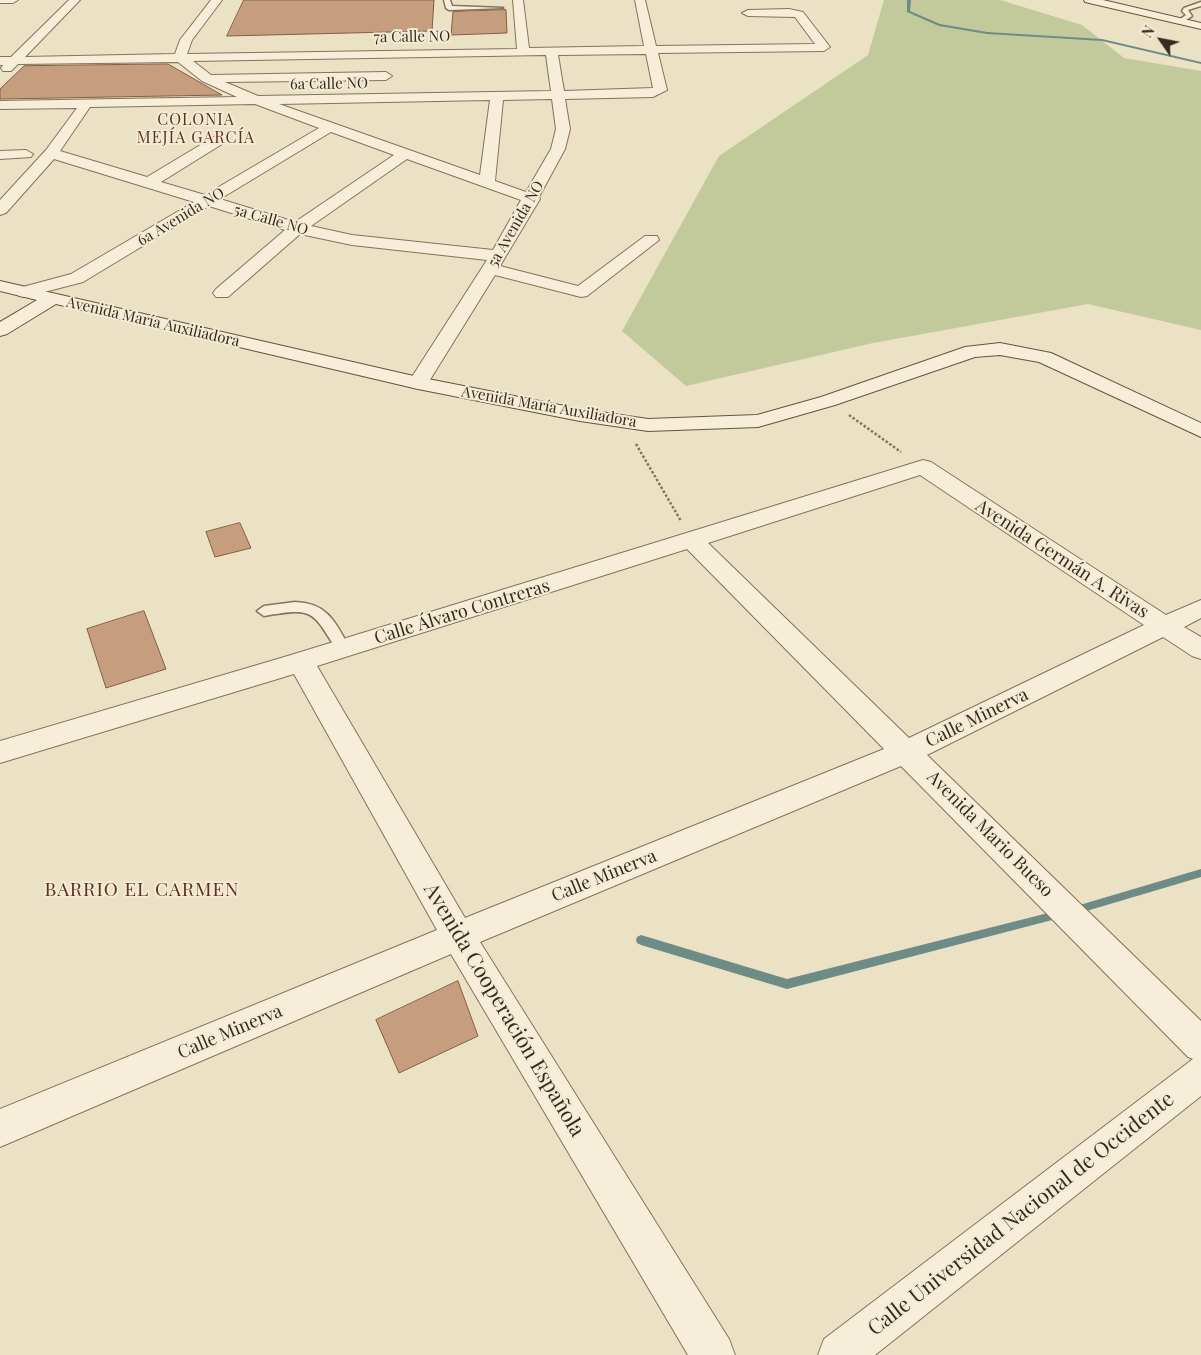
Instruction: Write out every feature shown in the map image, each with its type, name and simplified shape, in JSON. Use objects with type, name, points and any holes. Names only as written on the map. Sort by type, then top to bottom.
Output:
[{"type":"street","points":[[0,0],[12,0]]},
{"type":"street","points":[[0,76],[75,0]]},
{"type":"street","points":[[217,0],[186,40],[180,57],[206,78],[258,101],[532,198]]},
{"type":"street","points":[[518,0],[523,52]]},
{"type":"street","points":[[640,0],[651,49]]},
{"type":"street","name":"7a Calle NO","points":[[0,61],[523,52],[765,44],[824,47],[799,14],[789,12],[751,18],[739,0]]},
{"type":"street","points":[[1089,0],[1201,26]]},
{"type":"street","name":"6a Calle NO","points":[[0,105],[380,99],[658,92],[660,90],[651,49]]},
{"type":"street","name":"5a Avenida NO","points":[[418,383],[494,262],[558,150],[563,129],[551,51]]},
{"type":"street","points":[[366,140],[380,99],[392,54]]},
{"type":"street","points":[[206,78],[386,76]]},
{"type":"street","points":[[487,183],[497,96]]},
{"type":"street","points":[[0,210],[52,153],[86,104]]},
{"type":"street","name":"6a Avenida NO","points":[[25,292],[77,278],[330,127]]},
{"type":"street","points":[[148,183],[222,138]]},
{"type":"street","name":"5a Calle NO","points":[[52,153],[206,202],[297,228],[352,240],[494,262],[581,292],[650,240]]},
{"type":"street","points":[[0,155],[26,154]]},
{"type":"street","points":[[222,293],[297,228],[405,154]]},
{"type":"street","name":"Avenida María Auxiliadora","points":[[0,286],[418,383],[648,425],[758,421],[828,401],[972,351],[1000,349],[1044,357],[1201,431]]},
{"type":"street","points":[[1,322],[52,299]]},
{"type":"street","name":"Calle Álvaro Contreras","points":[[0,752],[301,662],[692,541],[923,467]]},
{"type":"street","name":"Avenida Germán A. Rivas","points":[[923,467],[1201,650]]},
{"type":"street","name":"Avenida Mario Bueso","points":[[692,541],[1201,1045]]},
{"type":"street","name":"Calle Minerva","points":[[0,1128],[458,936],[907,752],[1166,627],[1201,608]]},
{"type":"street","name":"Avenida Cooperación Española","points":[[301,662],[458,936],[713,1355]]},
{"type":"street","name":"Calle Universidad Nacional de Occidente","points":[[840,1355],[1201,1073]]},
{"type":"lane","points":[[447,0],[449,8],[500,8]]},
{"type":"lane","points":[[1181,21],[1190,15],[1185,11],[1186,9],[1201,4]]},
{"type":"lane","points":[[264,611],[288,606],[311,608],[319,611],[326,617],[343,649]]},
{"type":"path","points":[[828,401],[923,467]]},
{"type":"path","points":[[624,422],[692,541]]},
{"type":"green space","points":[[884,0],[1000,0],[1082,25],[1124,58],[1201,71],[1201,330],[1088,304],[873,343],[686,386],[622,331],[719,156],[868,55]]},
{"type":"building","points":[[244,0],[434,0],[432,31],[227,36]]},
{"type":"building","points":[[506,10],[507,33],[451,35],[453,12]]},
{"type":"building","points":[[168,64],[222,95],[0,99],[0,89],[24,66]]},
{"type":"building","points":[[240,523],[251,548],[215,557],[206,532]]},
{"type":"building","points":[[144,611],[166,669],[106,688],[87,629]]},
{"type":"building","points":[[458,981],[478,1036],[399,1073],[376,1020]]},
{"type":"waterway","points":[[909,0],[908,11],[939,25],[987,33],[1102,40],[1201,63]]},
{"type":"waterway","points":[[1073,911],[1201,873]]},
{"type":"waterway","points":[[641,940],[787,984],[1060,914]]},
{"type":"district","name":"COLONIA MEJÍA GARCÍA","points":[[196,129]]},
{"type":"district","name":"BARRIO EL CARMEN","points":[[142,890]]}]
